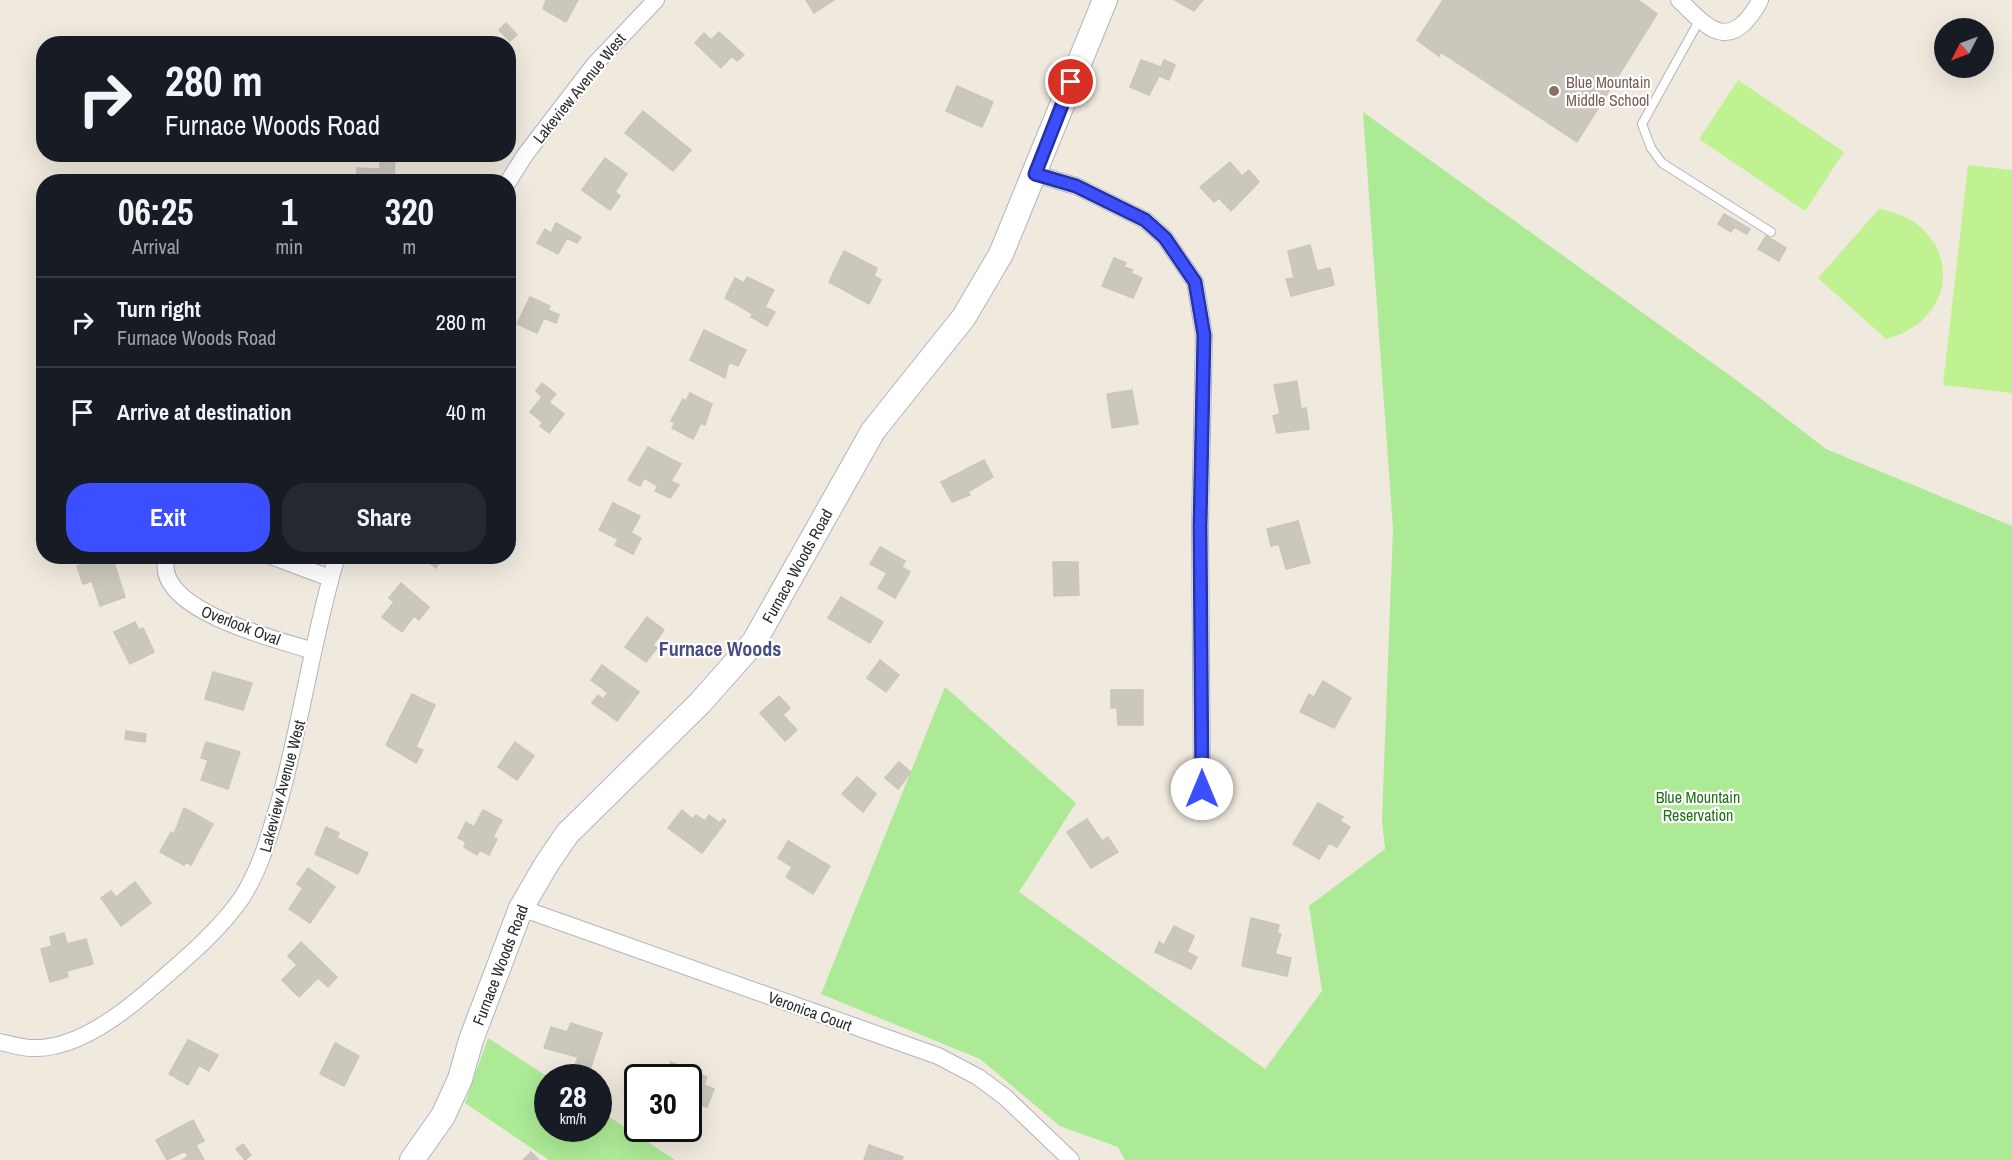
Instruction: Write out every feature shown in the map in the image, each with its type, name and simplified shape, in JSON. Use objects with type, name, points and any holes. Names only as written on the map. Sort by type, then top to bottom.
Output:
[{"type":"street","name":"Lakeview Avenue West","points":[[513,174],[594,65],[656,0]]},
{"type":"street","name":"Furnace Woods Road","points":[[412,1160],[443,1116],[460,1079],[471,1040],[521,908],[567,834],[700,703],[754,642],[873,431],[964,317],[1001,254],[1105,0]]},
{"type":"street","points":[[1679,0],[1719,33],[1731,32],[1756,10],[1760,0]]},
{"type":"street","points":[[1035,174],[1076,186],[1145,220],[1165,238],[1195,282],[1204,335],[1200,526],[1202,789]]},
{"type":"street","name":"Overlook Oval","points":[[165,564],[164,571],[169,581],[195,607],[239,627],[313,651]]},
{"type":"street","points":[[292,564],[330,578]]},
{"type":"street","name":"Lakeview Avenue West","points":[[0,1042],[36,1048],[71,1041],[88,1033],[131,1005],[194,951],[242,897],[265,851],[296,742],[313,651],[334,564]]},
{"type":"street","name":"Veronica Court","points":[[521,908],[938,1056],[978,1077],[1005,1096],[1071,1160]]},
{"type":"lane","points":[[1700,19],[1642,124],[1651,148],[1662,163],[1771,232]]},
{"type":"green space","points":[[1738,80],[1844,152],[1805,211],[1699,139]]},
{"type":"green space","name":"Blue Mountain Reservation","points":[[1363,112],[1739,382],[1826,449],[2012,526],[2012,1160],[1125,1160],[1118,1147],[1060,1126],[980,1059],[821,994],[945,687],[1076,803],[1019,892],[1265,1069],[1322,991],[1309,906],[1385,849],[1382,820],[1393,528]]},
{"type":"green space","points":[[1968,165],[2012,170],[2012,393],[1943,385]]},
{"type":"green space","points":[[1879,209],[1906,217],[1926,232],[1938,250],[1943,271],[1940,292],[1930,312],[1912,328],[1886,339],[1818,278]]},
{"type":"green space","points":[[488,1038],[534,1068],[534,1142],[612,1142],[612,1119],[624,1126],[624,1142],[648,1142],[675,1160],[549,1160],[465,1103]]},
{"type":"building","points":[[546,0],[578,0],[566,22],[543,9]]},
{"type":"building","points":[[806,0],[834,0],[814,13]]},
{"type":"building","points":[[1175,0],[1203,0],[1194,11]]},
{"type":"building","name":"Blue Mountain Middle School","points":[[1443,0],[1638,0],[1657,14],[1577,142],[1441,52],[1439,56],[1417,40]]},
{"type":"building","points":[[506,23],[517,35],[505,36],[499,30]]},
{"type":"building","points":[[719,32],[744,55],[737,61],[732,56],[721,68],[695,43],[704,33],[711,40]]},
{"type":"building","points":[[1141,60],[1161,67],[1164,60],[1175,65],[1169,80],[1159,76],[1149,95],[1130,87]]},
{"type":"building","points":[[957,86],[993,102],[982,127],[946,111]]},
{"type":"building","points":[[643,111],[691,150],[673,171],[625,133]]},
{"type":"building","points":[[605,158],[627,174],[615,192],[620,196],[610,210],[582,190]]},
{"type":"building","points":[[380,162],[395,162],[394,174],[357,174],[357,168],[380,169]]},
{"type":"building","points":[[1230,162],[1242,176],[1249,170],[1259,182],[1231,211],[1219,198],[1214,202],[1200,187]]},
{"type":"building","points":[[1724,214],[1750,229],[1747,234],[1734,227],[1731,232],[1718,224]]},
{"type":"building","points":[[556,223],[581,237],[577,243],[567,238],[558,254],[537,243],[545,229],[551,233]]},
{"type":"building","points":[[1766,236],[1786,248],[1779,261],[1758,249]]},
{"type":"building","points":[[1310,245],[1317,271],[1330,268],[1334,285],[1291,296],[1286,279],[1294,278],[1288,251]]},
{"type":"building","points":[[844,251],[877,268],[874,276],[881,280],[869,304],[829,282]]},
{"type":"building","points":[[1114,258],[1126,263],[1124,267],[1133,270],[1131,273],[1142,278],[1133,298],[1102,286]]},
{"type":"building","points":[[747,277],[774,290],[765,307],[775,312],[767,326],[751,317],[753,314],[725,298],[735,278],[744,283]]},
{"type":"building","points":[[530,297],[550,306],[548,310],[559,315],[556,323],[544,318],[537,333],[517,324]]},
{"type":"building","points":[[704,330],[746,350],[738,366],[729,362],[725,378],[690,360]]},
{"type":"building","points":[[1297,381],[1301,409],[1306,408],[1309,429],[1277,433],[1273,416],[1280,414],[1274,385]]},
{"type":"building","points":[[542,383],[556,394],[549,402],[564,414],[549,433],[540,426],[543,423],[530,412],[542,397],[536,391]]},
{"type":"building","points":[[1132,390],[1138,424],[1112,428],[1107,394]]},
{"type":"building","points":[[690,393],[712,404],[705,425],[701,423],[693,439],[672,428],[675,423],[671,421],[683,399],[686,401]]},
{"type":"building","points":[[648,447],[681,464],[671,481],[679,485],[670,498],[655,491],[658,486],[644,478],[640,486],[628,480]]},
{"type":"building","points":[[984,460],[993,477],[968,492],[970,495],[952,502],[941,482]]},
{"type":"building","points":[[613,503],[640,516],[631,533],[641,538],[633,554],[615,545],[618,539],[599,530]]},
{"type":"building","points":[[1298,521],[1310,563],[1286,569],[1279,544],[1271,546],[1267,529]]},
{"type":"building","points":[[880,547],[905,561],[902,567],[910,572],[895,598],[878,588],[887,573],[870,564]]},
{"type":"building","points":[[1053,562],[1078,562],[1079,595],[1054,596]]},
{"type":"building","points":[[115,564],[125,597],[100,606],[92,581],[83,584],[77,566]]},
{"type":"building","points":[[401,583],[429,607],[419,620],[414,616],[402,632],[382,617],[394,602],[389,598]]},
{"type":"building","points":[[841,597],[883,622],[870,643],[828,618]]},
{"type":"building","points":[[647,617],[664,630],[653,645],[657,648],[646,662],[625,647]]},
{"type":"building","points":[[135,622],[139,630],[143,628],[154,652],[130,664],[114,632]]},
{"type":"building","points":[[880,660],[899,675],[886,692],[867,678]]},
{"type":"building","points":[[602,665],[639,692],[617,721],[592,703],[598,695],[603,699],[608,693],[591,680]]},
{"type":"building","points":[[213,672],[252,683],[243,710],[205,699]]},
{"type":"building","points":[[1323,681],[1351,698],[1334,728],[1300,712],[1309,694],[1314,697]]},
{"type":"building","points":[[1111,690],[1143,690],[1143,725],[1118,725],[1117,708],[1111,708]]},
{"type":"building","points":[[412,694],[435,705],[416,747],[423,750],[416,763],[386,745]]},
{"type":"building","points":[[779,696],[790,708],[783,715],[797,730],[785,741],[760,713]]},
{"type":"building","points":[[126,731],[146,734],[145,742],[125,739]]},
{"type":"building","points":[[206,742],[240,752],[228,789],[201,780],[208,760],[201,758]]},
{"type":"building","points":[[515,742],[534,756],[517,780],[498,767]]},
{"type":"building","points":[[899,762],[911,772],[898,789],[885,778]]},
{"type":"building","points":[[857,777],[876,794],[863,812],[842,794]]},
{"type":"building","points":[[1318,803],[1343,817],[1340,821],[1350,827],[1337,847],[1329,843],[1319,859],[1293,844]]},
{"type":"building","points":[[184,808],[213,824],[191,865],[186,862],[184,865],[160,852],[171,832],[174,834]]},
{"type":"building","points":[[483,810],[502,820],[493,837],[497,839],[489,855],[480,850],[477,855],[464,847],[466,842],[458,838],[466,822],[474,827]]},
{"type":"building","points":[[682,810],[693,819],[696,815],[705,821],[709,815],[720,823],[723,819],[726,821],[702,853],[668,828]]},
{"type":"building","points":[[1087,819],[1102,841],[1108,837],[1118,852],[1091,868],[1067,832]]},
{"type":"building","points":[[326,827],[339,833],[337,838],[368,853],[358,874],[315,854]]},
{"type":"building","points":[[788,841],[830,866],[813,894],[786,877],[792,867],[778,858]]},
{"type":"building","points":[[308,868],[335,887],[310,923],[289,909],[303,888],[297,884]]},
{"type":"building","points":[[135,882],[151,903],[121,926],[101,898],[111,891],[116,897]]},
{"type":"building","points":[[1251,918],[1279,925],[1277,933],[1281,934],[1275,954],[1291,958],[1287,976],[1242,966]]},
{"type":"building","points":[[1174,926],[1194,936],[1187,952],[1197,957],[1191,969],[1155,952],[1159,942],[1164,945]]},
{"type":"building","points":[[64,933],[67,944],[86,939],[93,964],[67,971],[68,977],[50,982],[41,949],[52,946],[50,937]]},
{"type":"building","points":[[301,942],[337,977],[328,987],[318,978],[299,997],[282,980],[297,965],[288,956]]},
{"type":"building","points":[[571,1023],[602,1033],[592,1064],[575,1064],[578,1057],[544,1048],[551,1027],[567,1032]]},
{"type":"building","points":[[188,1040],[218,1055],[209,1071],[199,1065],[188,1085],[169,1074]]},
{"type":"building","points":[[335,1043],[359,1056],[344,1086],[320,1074]]},
{"type":"building","points":[[702,1075],[707,1077],[704,1085],[714,1089],[707,1107],[702,1105]]},
{"type":"building","points":[[193,1120],[204,1141],[196,1145],[204,1160],[182,1160],[188,1156],[185,1151],[167,1160],[156,1140]]},
{"type":"building","points":[[243,1144],[251,1155],[245,1160],[236,1149]]},
{"type":"building","points":[[869,1145],[903,1157],[902,1160],[864,1160]]},
{"type":"building","points":[[531,1152],[539,1160],[523,1160]]},
{"type":"place","name":"Blue Mountain Middle School","points":[[1554,91]]},
{"type":"district","name":"Furnace Woods","points":[[720,649]]},
{"type":"route","points":[[1071,82],[1035,174],[1076,186],[1145,220],[1165,238],[1195,282],[1204,335],[1200,526],[1202,789]]}]
